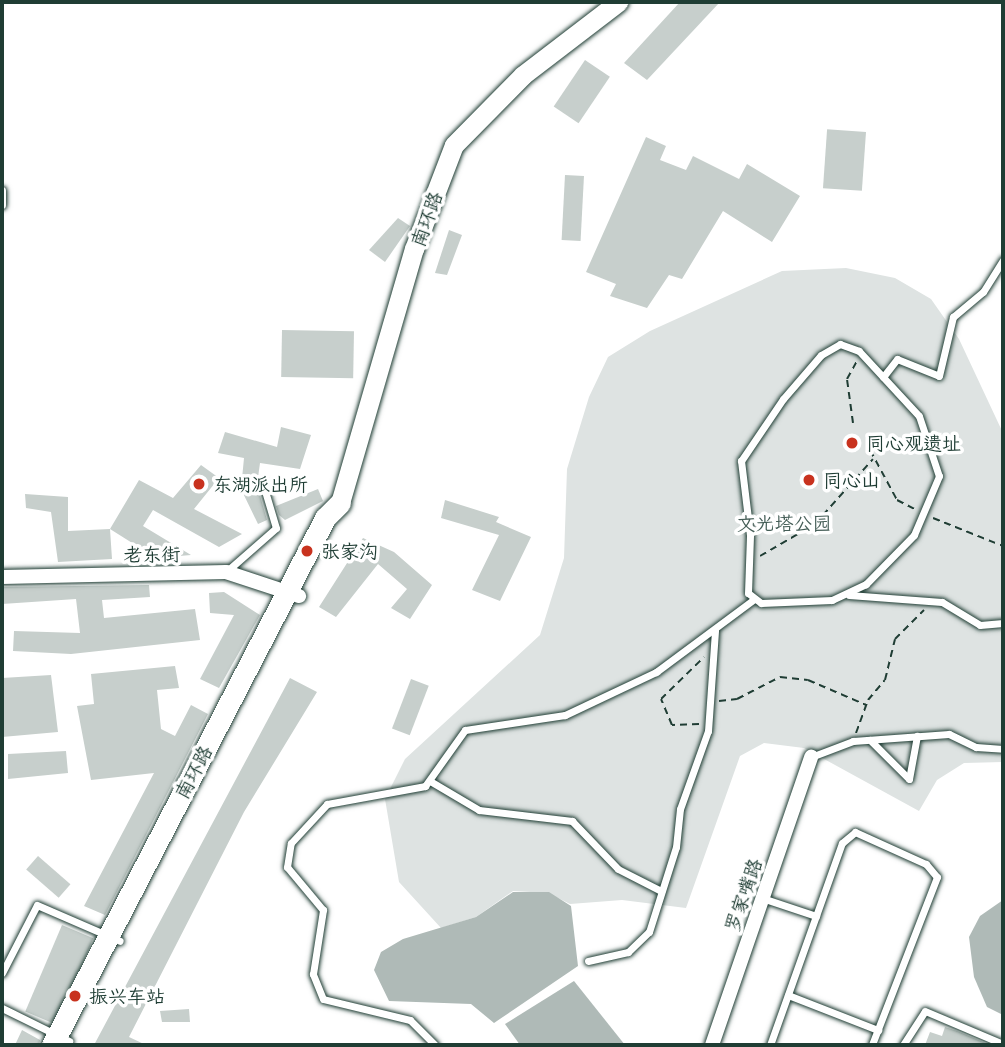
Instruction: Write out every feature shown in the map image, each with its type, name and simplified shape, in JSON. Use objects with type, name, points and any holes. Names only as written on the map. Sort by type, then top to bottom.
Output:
[{"type":"main road","name":"南环路","points":[[61,1042],[293,593],[325,518],[340,503],[414,250],[454,145],[523,75],[618,2]]},
{"type":"street","name":"老东街","points":[[2,577],[226,572],[293,593]]},
{"type":"street","name":"罗家嘴路","points":[[712,1045],[811,757]]},
{"type":"lane","points":[[2,190],[2,205]]},
{"type":"lane","points":[[883,377],[897,359],[939,376],[953,317],[983,292],[1003,260]]},
{"type":"lane","points":[[753,600],[741,492],[747,445],[821,355],[840,344],[862,355],[924,423],[939,476],[914,535],[848,595]]},
{"type":"lane","points":[[226,572],[276,528],[263,484]]},
{"type":"lane","points":[[435,1045],[410,1020],[323,999],[313,974],[323,910],[292,877],[285,856],[327,804],[412,790],[430,781],[465,730],[565,715],[656,672],[753,600],[848,595],[932,601],[980,625],[1003,623]]},
{"type":"lane","points":[[588,961],[641,944],[710,723],[715,630]]},
{"type":"lane","points":[[811,757],[856,741],[949,734],[976,747],[1003,749]]},
{"type":"lane","points":[[870,740],[909,779],[917,736]]},
{"type":"lane","points":[[430,781],[479,810],[572,821],[618,869],[659,890]]},
{"type":"lane","points":[[769,1045],[842,843],[855,832],[934,869],[937,877],[872,1045]]},
{"type":"lane","points":[[762,898],[816,916]]},
{"type":"lane","points":[[2,973],[37,905],[114,938]]},
{"type":"lane","points":[[788,995],[878,1030]]},
{"type":"lane","points":[[2,1008],[61,1042]]},
{"type":"lane","points":[[903,1045],[925,1011],[993,1043],[1003,1044]]},
{"type":"path","points":[[853,424],[847,379],[862,355]]},
{"type":"path","points":[[749,559],[795,540],[874,458]]},
{"type":"path","points":[[856,741],[866,705],[885,680],[895,639],[932,601]]},
{"type":"path","points":[[710,723],[672,725],[661,699],[695,663],[715,654]]},
{"type":"path","points":[[713,702],[737,699],[780,677],[808,680],[866,705]]},
{"type":"green space","name":"文光塔公园","points":[[846,268],[895,278],[931,299],[959,339],[1003,433],[1003,762],[964,763],[937,780],[919,811],[804,748],[764,743],[740,756],[686,908],[622,900],[570,904],[548,893],[513,891],[476,917],[441,928],[399,882],[385,799],[405,759],[540,635],[564,558],[567,469],[589,397],[608,357],[650,331],[782,271]]},
{"type":"shaded area","points":[[513,892],[549,892],[571,906],[578,966],[494,1023],[471,1004],[389,1001],[374,970],[381,952],[403,939],[476,917]]},
{"type":"shaded area","points":[[1003,900],[1003,1015],[987,1007],[974,977],[969,937],[980,916]]},
{"type":"shaded area","points":[[574,981],[625,1045],[520,1045],[505,1024]]},
{"type":"building","points":[[680,2],[720,2],[647,80],[624,63]]},
{"type":"building","points":[[585,60],[610,77],[579,123],[554,106]]},
{"type":"building","points":[[827,129],[866,132],[862,191],[823,188]]},
{"type":"building","points":[[646,137],[666,146],[660,160],[686,170],[693,156],[739,179],[747,164],[800,196],[772,242],[723,211],[682,279],[669,275],[647,308],[610,296],[616,284],[586,272]]},
{"type":"building","points":[[565,175],[584,176],[581,241],[562,240]]},
{"type":"building","points":[[398,218],[410,226],[385,262],[369,250]]},
{"type":"building","points":[[449,230],[462,235],[447,275],[435,273]]},
{"type":"building","points":[[282,330],[354,331],[353,378],[281,377]]},
{"type":"building","points":[[281,427],[311,435],[300,469],[260,463],[257,485],[267,520],[258,524],[241,489],[244,458],[218,453],[225,432],[277,447]]},
{"type":"building","points":[[201,465],[219,478],[194,509],[242,534],[219,547],[153,510],[143,526],[191,555],[156,558],[110,529],[139,480],[173,498]]},
{"type":"building","points":[[318,489],[323,501],[285,520],[279,515],[276,506]]},
{"type":"building","points":[[25,494],[68,497],[68,531],[110,529],[112,559],[58,562],[51,512],[26,508]]},
{"type":"building","points":[[445,500],[499,517],[496,522],[531,537],[500,601],[472,590],[499,535],[441,518]]},
{"type":"building","points":[[363,538],[394,552],[432,585],[410,619],[391,608],[407,589],[378,564],[336,617],[319,607]]},
{"type":"building","points":[[149,585],[150,597],[102,600],[104,618],[195,609],[200,640],[71,654],[13,651],[14,631],[80,633],[76,599],[2,604],[2,587]]},
{"type":"building","points":[[224,592],[260,615],[219,688],[200,679],[234,615],[210,613],[209,593]]},
{"type":"building","points":[[175,666],[179,688],[157,690],[161,729],[175,736],[191,705],[208,714],[105,915],[84,906],[154,773],[91,780],[77,706],[94,704],[91,674]]},
{"type":"building","points":[[51,675],[58,732],[2,737],[2,678]]},
{"type":"building","points":[[290,678],[317,692],[244,812],[129,1037],[146,1045],[94,1045]]},
{"type":"building","points":[[411,679],[429,686],[410,735],[392,728]]},
{"type":"building","points":[[66,751],[68,773],[8,779],[8,754]]},
{"type":"building","points":[[38,856],[70,884],[59,898],[26,870]]},
{"type":"building","points":[[62,925],[93,938],[57,1025],[25,1012]]},
{"type":"building","points":[[189,1009],[190,1022],[162,1022],[160,1011]]},
{"type":"building","points":[[945,1027],[990,1045],[925,1045],[930,1032],[942,1036]]},
{"type":"building","points":[[22,1030],[40,1040],[39,1045],[15,1045]]},
{"type":"place","name":"同心观遗址","points":[[852,443]]},
{"type":"place","name":"同心山","points":[[809,480]]},
{"type":"place","name":"东湖派出所","points":[[199,484]]},
{"type":"place","name":"张家沟","points":[[307,551]]},
{"type":"place","name":"振兴车站","points":[[75,996]]}]
